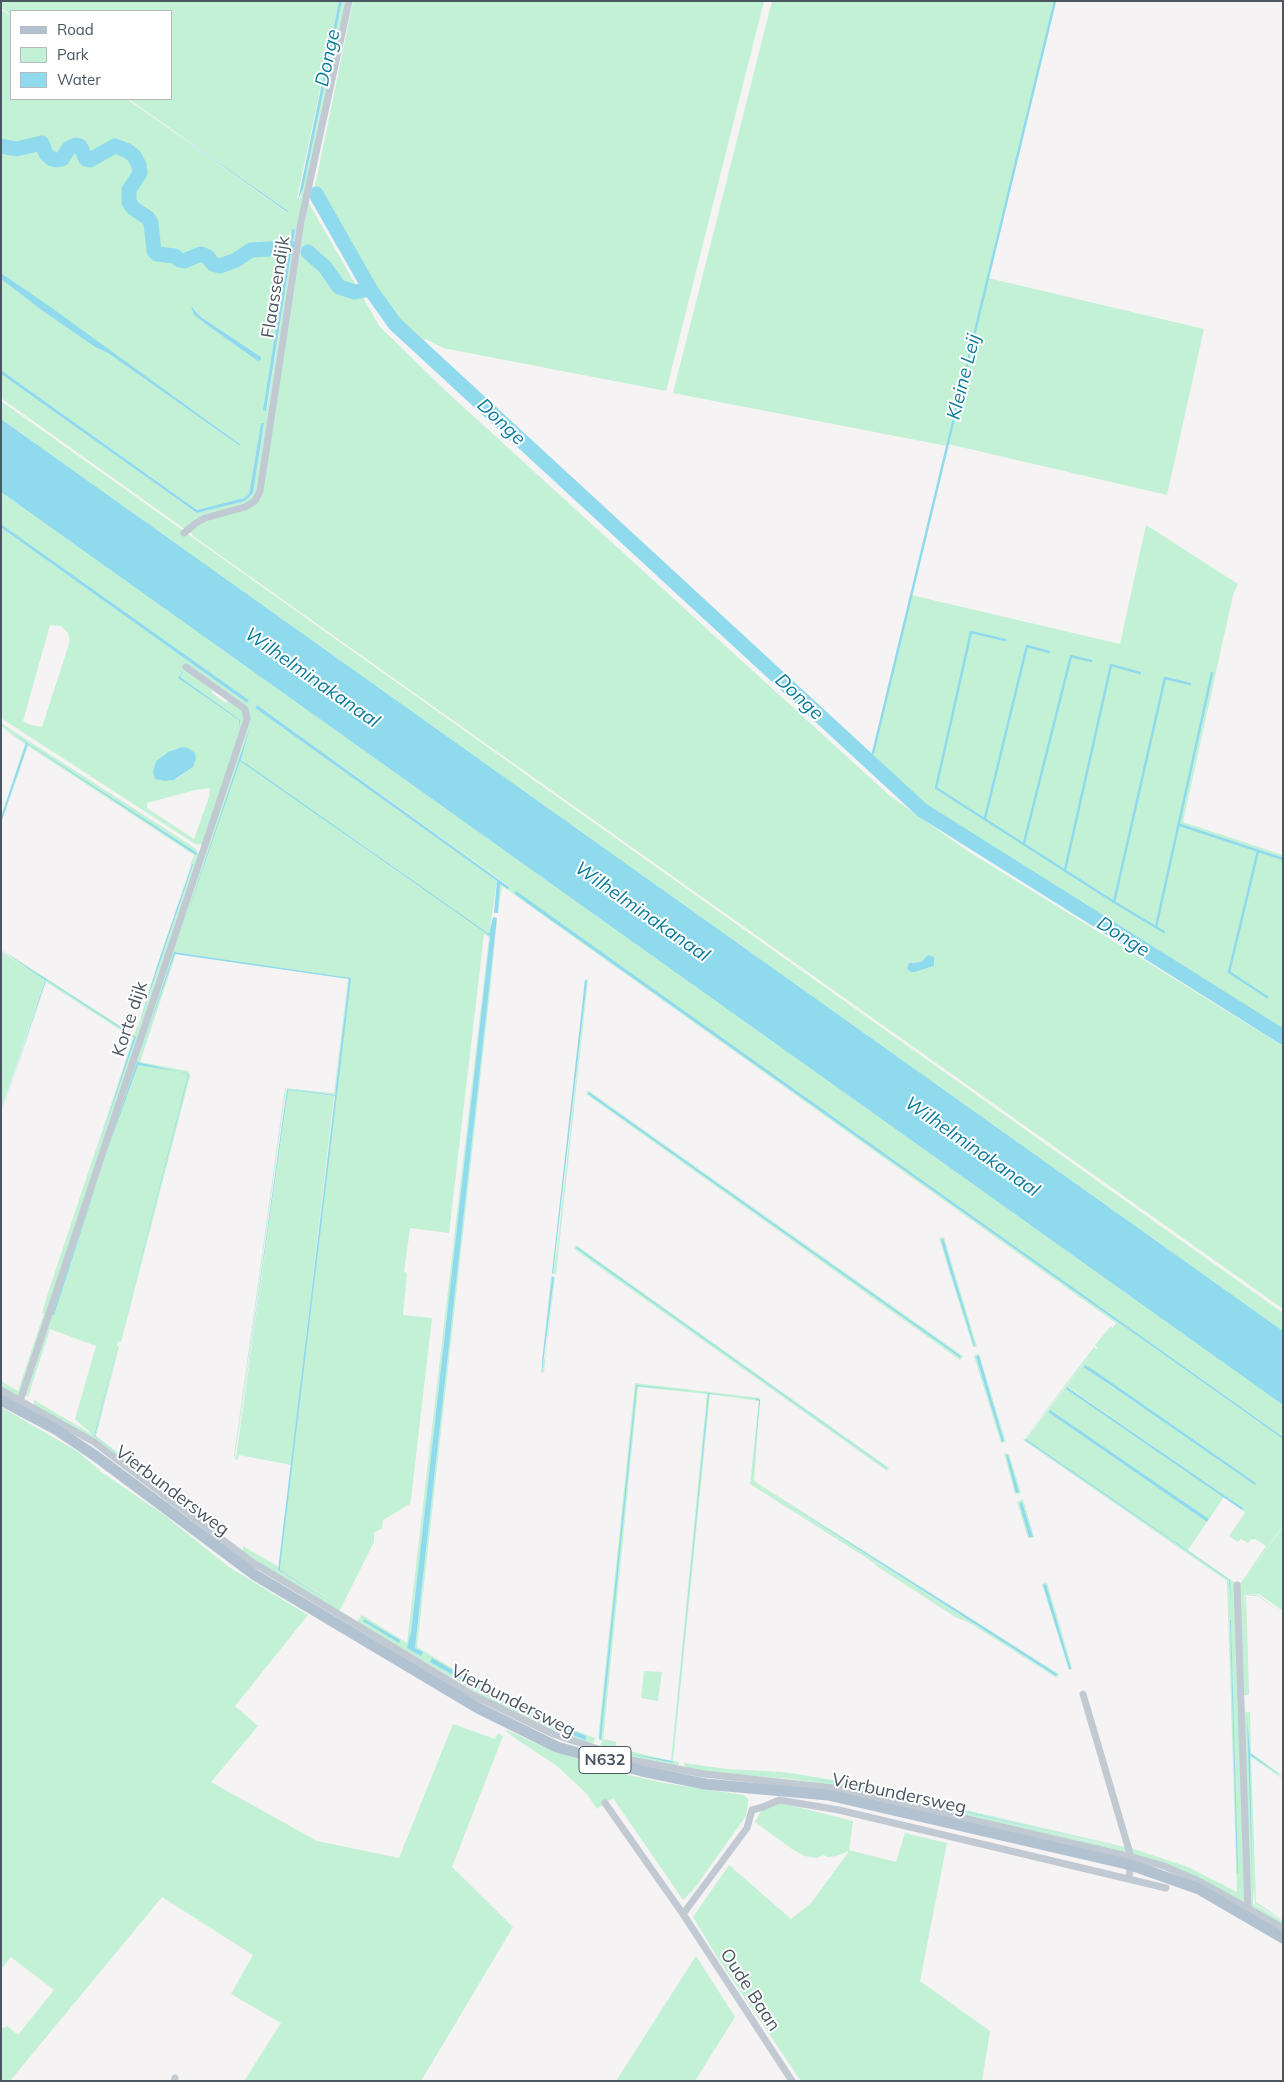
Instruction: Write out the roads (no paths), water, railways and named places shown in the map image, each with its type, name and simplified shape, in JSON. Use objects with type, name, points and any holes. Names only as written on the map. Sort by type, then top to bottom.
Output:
[{"type":"main road","name":"Vierbundersweg","points":[[1,1400],[19,1404],[97,1457],[256,1575],[478,1708],[557,1747],[642,1771],[705,1784],[828,1795],[1131,1861],[1248,1913],[1283,1938]]},
{"type":"street","name":"Flaassendijk","points":[[184,533],[205,518],[246,507],[255,501],[260,491],[301,225],[349,1]]},
{"type":"street","name":"Korte dijk","points":[[19,1404],[247,719],[246,709],[186,667]]},
{"type":"street","name":"Vierbundersweg","points":[[1,1390],[19,1404]]},
{"type":"street","points":[[1237,1585],[1248,1913]]},
{"type":"street","points":[[1084,1694],[1131,1861],[1130,1878]]},
{"type":"street","name":"Vierbundersweg","points":[[683,1914],[747,1828],[750,1814],[755,1808],[763,1807],[779,1800],[821,1806],[1166,1888]]},
{"type":"street","name":"Oude Baan","points":[[605,1804],[683,1914],[792,2081]]},
{"type":"street","name":"Vierbundersweg","points":[[1248,1913],[1283,1928]]},
{"type":"water","points":[[339,1],[342,1],[303,189],[298,200]]},
{"type":"water","points":[[128,100],[288,211],[287,212]]},
{"type":"water","points":[[292,229],[295,230],[266,411],[263,410]]},
{"type":"water","points":[[1,273],[241,445],[108,353],[95,347],[40,309],[1,279]]},
{"type":"water","points":[[191,306],[201,317],[261,357],[261,360],[258,361],[194,315]]},
{"type":"water","points":[[1,370],[197,510],[244,498],[249,494],[261,423],[264,423],[253,493],[245,501],[197,513],[1,374]]},
{"type":"water","name":"Wilhelminakanaal","points":[[1,419],[1283,1331],[1283,1405],[1,492]]},
{"type":"water","points":[[1,524],[249,700],[247,703],[6,531],[1,527]]},
{"type":"water","points":[[184,670],[180,677],[240,720],[239,729],[239,720],[178,678]]},
{"type":"water","points":[[257,705],[509,887],[508,889],[500,884],[498,913],[494,913],[497,881],[255,708]]},
{"type":"water","points":[[1,726],[197,853],[196,855],[28,744],[1,823],[1,817],[26,743]]},
{"type":"water","points":[[250,727],[241,760],[489,934],[493,917],[497,918],[415,1648],[423,1652],[421,1656],[407,1648],[411,1632],[490,936],[240,761],[178,941]]},
{"type":"water","points":[[182,747],[188,748],[195,753],[196,759],[193,767],[174,780],[155,779],[153,772],[156,761],[168,752]]},
{"type":"water","points":[[193,865],[138,1027],[157,966]]},
{"type":"water","points":[[516,891],[1283,1437],[1283,1439],[530,905],[514,893]]},
{"type":"water","points":[[1,950],[136,1037],[96,1153],[134,1037],[46,980],[1,1114],[45,980]]},
{"type":"water","points":[[174,952],[351,978],[280,1568],[280,1570],[338,1606],[278,1570],[335,1096],[288,1090],[235,1459],[287,1089],[335,1095],[349,979],[175,954],[141,1052]]},
{"type":"water","points":[[928,955],[934,957],[934,966],[915,972],[907,969],[909,963],[921,962]]},
{"type":"water","points":[[585,980],[587,981],[552,1273]]},
{"type":"water","points":[[137,1062],[179,1072],[138,1065],[104,1160]]},
{"type":"water","points":[[189,1074],[120,1341],[188,1075]]},
{"type":"water","points":[[589,1092],[961,1356],[960,1358],[588,1094]]},
{"type":"water","points":[[101,1170],[54,1315],[52,1315]]},
{"type":"water","points":[[943,1238],[974,1346],[949,1268],[941,1240]]},
{"type":"water","points":[[576,1248],[887,1468],[887,1469]]},
{"type":"water","points":[[552,1276],[554,1278],[542,1372],[542,1362]]},
{"type":"water","points":[[117,1347],[95,1436],[137,1469],[94,1436]]},
{"type":"water","points":[[1093,1350],[1026,1439],[1230,1580],[1231,1604],[1229,1580],[1025,1440]]},
{"type":"water","points":[[979,1355],[1004,1441],[1002,1442],[976,1357]]},
{"type":"water","points":[[1085,1365],[1256,1483],[1255,1485],[1083,1367]]},
{"type":"water","points":[[636,1385],[695,1392],[637,1386],[601,1740],[599,1739]]},
{"type":"water","points":[[1067,1387],[1243,1508],[1242,1510],[1066,1389]]},
{"type":"water","points":[[708,1393],[739,1397],[709,1394],[672,1761]]},
{"type":"water","points":[[754,1398],[760,1400],[752,1481],[759,1401]]},
{"type":"water","points":[[1050,1410],[1209,1519],[1207,1522],[1048,1412]]},
{"type":"water","points":[[1006,1455],[1008,1455],[1019,1492],[1016,1493]]},
{"type":"water","points":[[761,1487],[973,1620],[1057,1674],[1056,1676],[1045,1669]]},
{"type":"water","points":[[1022,1502],[1033,1537],[1029,1537],[1019,1503]]},
{"type":"water","points":[[1046,1584],[1071,1669],[1069,1669],[1043,1585]]},
{"type":"water","points":[[364,1619],[400,1640],[399,1643],[363,1621]]},
{"type":"water","points":[[1231,1620],[1238,1873],[1237,1873]]},
{"type":"water","points":[[432,1658],[507,1702],[506,1705],[430,1662]]},
{"type":"water","points":[[517,1707],[586,1736],[586,1738],[585,1740],[532,1718],[516,1710]]},
{"type":"water","points":[[1247,1716],[1250,1753],[1283,1777],[1250,1755],[1252,1875]]},
{"type":"water","points":[[621,1752],[672,1761],[674,1763]]},
{"type":"water","points":[[797,1776],[862,1787],[1121,1848],[851,1786]]},
{"type":"waterway","name":"Kleine Leij","points":[[873,753],[1055,1]]},
{"type":"waterway","name":"Donge","points":[[1,146],[16,149],[42,143],[46,154],[52,159],[57,160],[62,159],[69,148],[76,145],[80,146],[86,159],[90,160],[115,146],[128,151],[134,156],[139,165],[140,173],[129,190],[129,202],[133,208],[148,218],[151,223],[154,251],[157,254],[175,256],[179,260],[184,261],[201,254],[208,257],[213,264],[220,266],[236,260],[251,250],[290,248]]},
{"type":"waterway","name":"Donge","points":[[316,194],[370,289],[395,324],[922,810],[1283,1037]]},
{"type":"waterway","name":"Donge","points":[[308,252],[325,267],[339,287],[355,292],[370,289]]},
{"type":"waterway","points":[[1005,640],[971,632],[936,788],[1114,902]]},
{"type":"waterway","points":[[985,818],[1027,646],[1049,652]]},
{"type":"waterway","points":[[1024,843],[1071,656],[1091,661]]},
{"type":"waterway","points":[[1065,870],[1111,665],[1140,673]]},
{"type":"waterway","points":[[1156,927],[1212,673]]},
{"type":"waterway","points":[[1164,932],[1114,902],[1165,678],[1190,684]]},
{"type":"waterway","name":"Kleine Leij","points":[[870,764],[871,760]]},
{"type":"waterway","points":[[1180,825],[1283,859]]},
{"type":"waterway","points":[[1258,851],[1229,972],[1267,997]]}]
